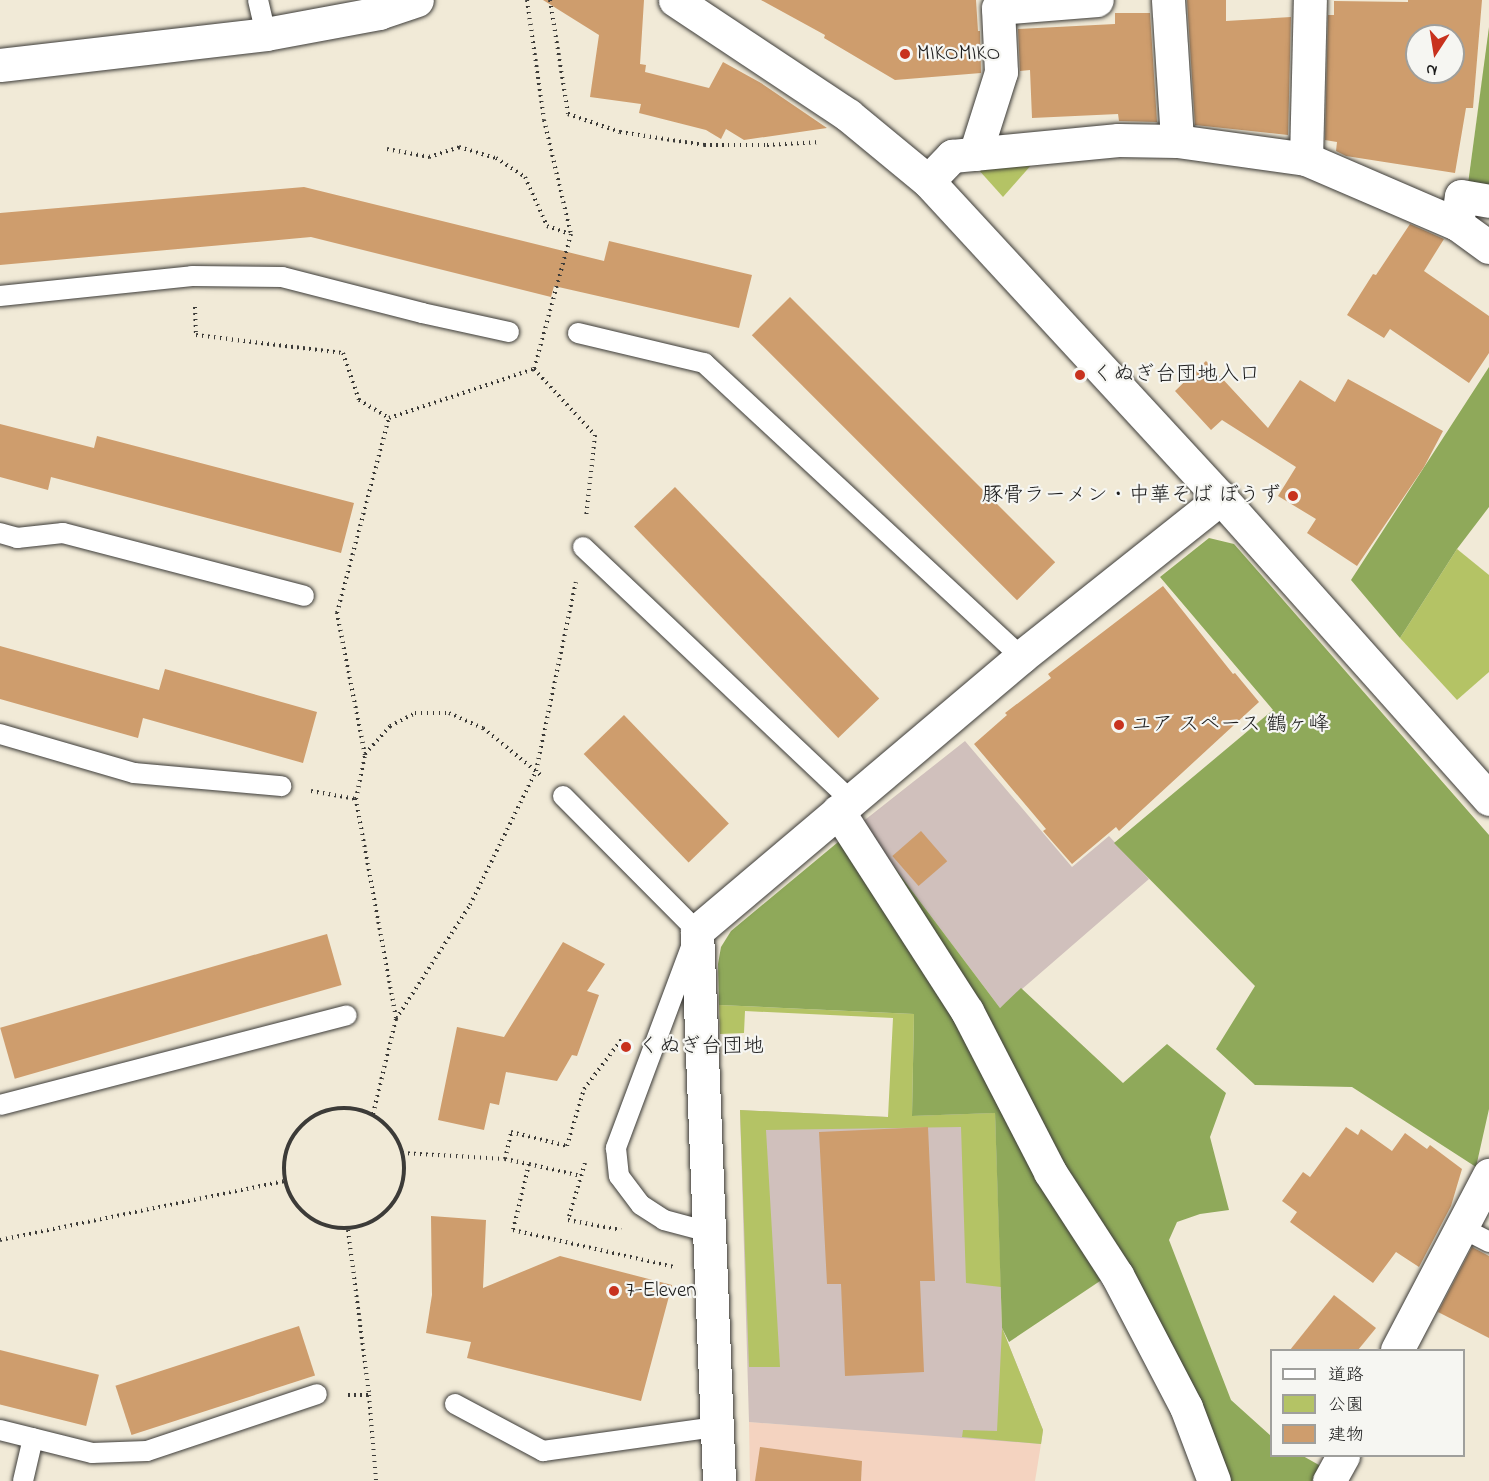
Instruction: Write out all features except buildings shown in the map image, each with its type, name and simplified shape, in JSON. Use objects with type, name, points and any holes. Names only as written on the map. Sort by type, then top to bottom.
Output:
[{"type":"street","points":[[0,65],[266,34],[379,14],[417,0]]},
{"type":"street","points":[[675,0],[848,115],[928,181],[1221,498],[1489,799]]},
{"type":"street","points":[[975,154],[1001,72],[998,8],[1097,0]]},
{"type":"street","points":[[1168,0],[1177,141]]},
{"type":"street","points":[[1306,159],[1310,0]]},
{"type":"street","points":[[928,181],[952,156],[1118,140],[1177,141],[1306,159],[1457,224],[1489,247]]},
{"type":"street","points":[[1457,224],[1461,196],[1489,201]]},
{"type":"street","points":[[718,1481],[703,1131],[698,931],[1021,657],[1221,498]]},
{"type":"street","points":[[844,806],[967,1011],[1050,1172],[1117,1275],[1186,1407],[1214,1481]]},
{"type":"street","points":[[1398,1349],[1489,1175]]},
{"type":"street","points":[[1329,1481],[1341,1457]]},
{"type":"lane","points":[[258,0],[266,34]]},
{"type":"lane","points":[[0,296],[192,276],[282,277],[422,313],[509,332]]},
{"type":"lane","points":[[578,333],[704,363],[1021,657]]},
{"type":"lane","points":[[0,533],[17,538],[63,533],[304,596]]},
{"type":"lane","points":[[583,547],[844,806]]},
{"type":"lane","points":[[0,734],[134,773],[281,786]]},
{"type":"lane","points":[[562,796],[698,931],[616,1148],[619,1176],[641,1205],[664,1220],[709,1232]]},
{"type":"lane","points":[[0,1105],[347,1015]]},
{"type":"lane","points":[[1460,1227],[1489,1242]]},
{"type":"lane","points":[[0,1430],[92,1453],[147,1451],[317,1395]]},
{"type":"lane","points":[[455,1404],[543,1451],[716,1427]]},
{"type":"lane","points":[[23,1481],[33,1438]]},
{"type":"path","points":[[527,0],[544,120],[571,234],[534,369]]},
{"type":"path","points":[[550,0],[568,114],[620,132],[704,145],[767,145],[878,138]]},
{"type":"path","points":[[387,149],[429,157],[459,147],[496,158],[525,177],[547,226],[571,234]]},
{"type":"path","points":[[192,276],[196,335],[344,353],[359,400],[389,418],[534,369]]},
{"type":"path","points":[[374,1114],[396,1019],[470,905],[536,771],[583,547],[595,435],[534,369]]},
{"type":"path","points":[[389,418],[337,613],[365,755],[356,799],[396,1019]]},
{"type":"path","points":[[365,755],[390,726],[415,713],[449,713],[483,728],[536,771],[562,796]]},
{"type":"path","points":[[281,786],[356,799]]},
{"type":"path","points":[[505,1160],[511,1132],[567,1146],[584,1089],[623,1039]]},
{"type":"path","points":[[342,1107],[374,1114],[396,1136],[406,1165],[399,1196],[378,1220],[348,1230],[316,1223],[292,1202],[282,1171],[289,1140],[311,1116],[342,1107]]},
{"type":"path","points":[[402,1153],[505,1160],[581,1176]]},
{"type":"path","points":[[529,1164],[513,1230],[675,1267]]},
{"type":"path","points":[[0,1240],[286,1181]]},
{"type":"path","points":[[348,1230],[369,1395],[376,1481]]},
{"type":"path","points":[[317,1395],[369,1395]]},
{"type":"shaded area","points":[[965,741],[1072,867],[1109,836],[1149,879],[1000,1008],[861,823]]},
{"type":"shaded area","points":[[740,1110],[888,1117],[995,1113],[1002,1328],[1043,1430],[1041,1444],[749,1422]]},
{"type":"shaded area","points":[[749,1422],[1041,1444],[1035,1481],[750,1481]]},
{"type":"green space","points":[[1489,27],[1489,188],[1468,184]]},
{"type":"green space","points":[[1033,163],[1003,197],[977,168]]},
{"type":"green space","points":[[1489,367],[1489,507],[1457,549],[1400,638],[1351,580]]},
{"type":"green space","points":[[1209,538],[1234,544],[1489,835],[1489,1109],[1476,1167],[1352,1087],[1255,1085],[1216,1049],[1255,986],[1114,843],[1273,710],[1160,577]]},
{"type":"green space","points":[[1457,549],[1489,575],[1489,672],[1457,700],[1400,638]]},
{"type":"green space","points":[[861,823],[1000,1008],[1021,988],[1123,1083],[1167,1044],[1226,1093],[1210,1137],[1229,1210],[1200,1214],[1177,1222],[1169,1240],[1231,1400],[1270,1435],[1270,1457],[1305,1457],[1326,1469],[1319,1481],[1225,1481],[1109,1275],[1009,1342],[1002,1328],[995,1113],[912,1116],[914,1014],[719,1005],[718,964],[721,947],[731,931]]},
{"type":"green space","points":[[719,1005],[914,1014],[912,1116],[995,1113],[1001,1287],[966,1283],[961,1127],[766,1130],[780,1367],[749,1367],[740,1110],[888,1117],[893,1018],[745,1011],[744,1033],[720,1034]]},
{"type":"green space","points":[[1002,1328],[1043,1430],[1041,1444],[962,1437],[963,1430],[997,1431]]},
{"type":"place","name":"MIKOMIKO","points":[[905,54]]},
{"type":"place","name":"くぬぎ台団地入口","points":[[1080,375]]},
{"type":"place","name":"豚骨ラーメン・中華そば ぼうず","points":[[1293,496]]},
{"type":"place","name":"ユア スペース 鶴ヶ峰","points":[[1119,725]]},
{"type":"place","name":"くぬぎ台団地","points":[[626,1047]]},
{"type":"place","name":"7-Eleven","points":[[614,1291]]}]
